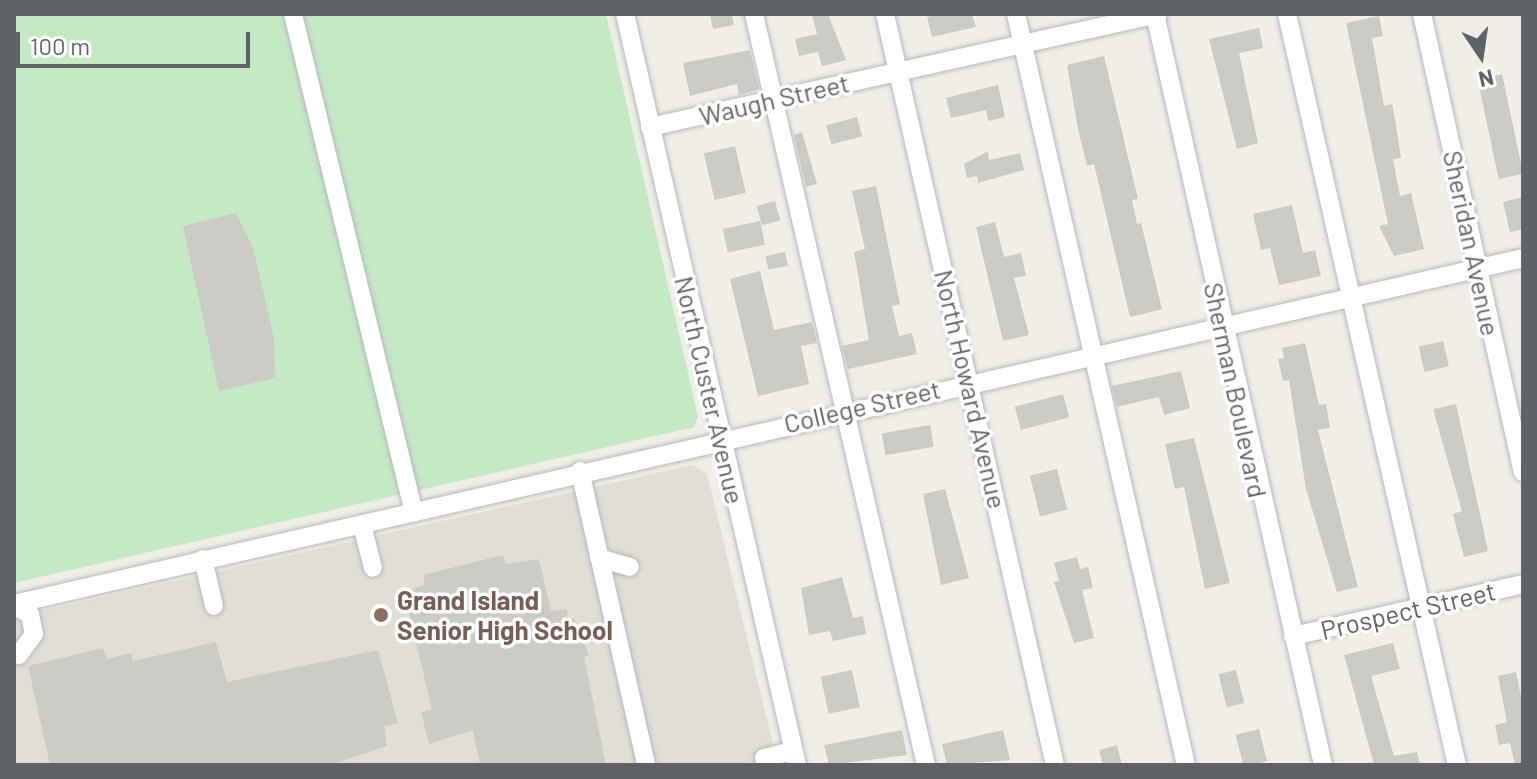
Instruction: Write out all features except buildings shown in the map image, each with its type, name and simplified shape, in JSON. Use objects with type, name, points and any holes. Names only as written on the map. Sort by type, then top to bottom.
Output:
[{"type":"street","points":[[293,14],[414,513]]},
{"type":"street","name":"North Custer Avenue","points":[[625,14],[795,758]]},
{"type":"street","points":[[754,14],[844,409],[920,764]]},
{"type":"street","name":"North Howard Avenue","points":[[885,14],[1055,765]]},
{"type":"street","points":[[1016,14],[1186,765]]},
{"type":"street","name":"Waugh Street","points":[[650,127],[1156,14]]},
{"type":"street","name":"Sherman Boulevard","points":[[1156,14],[1221,325],[1323,765]]},
{"type":"street","points":[[1287,14],[1457,765]]},
{"type":"street","name":"Sheridan Avenue","points":[[1422,14],[1523,472]]},
{"type":"street","name":"College Street","points":[[14,605],[844,409],[1523,258]]},
{"type":"street","points":[[580,471],[646,765]]},
{"type":"street","points":[[362,525],[373,568]]},
{"type":"street","points":[[599,558],[630,567]]},
{"type":"street","points":[[203,559],[214,606]]},
{"type":"street","name":"Prospect Street","points":[[1293,636],[1523,584]]},
{"type":"street","points":[[14,605],[30,614],[34,634],[19,655]]},
{"type":"street","points":[[764,758],[795,758]]},
{"type":"shaded area","name":"Grand Island Senior High School","points":[[692,465],[707,474],[778,765],[14,765],[14,617]]},
{"type":"green space","points":[[14,14],[606,14],[698,417],[694,427],[14,583]]},
{"type":"place","name":"Grand Island Senior High School","points":[[381,615]]}]
